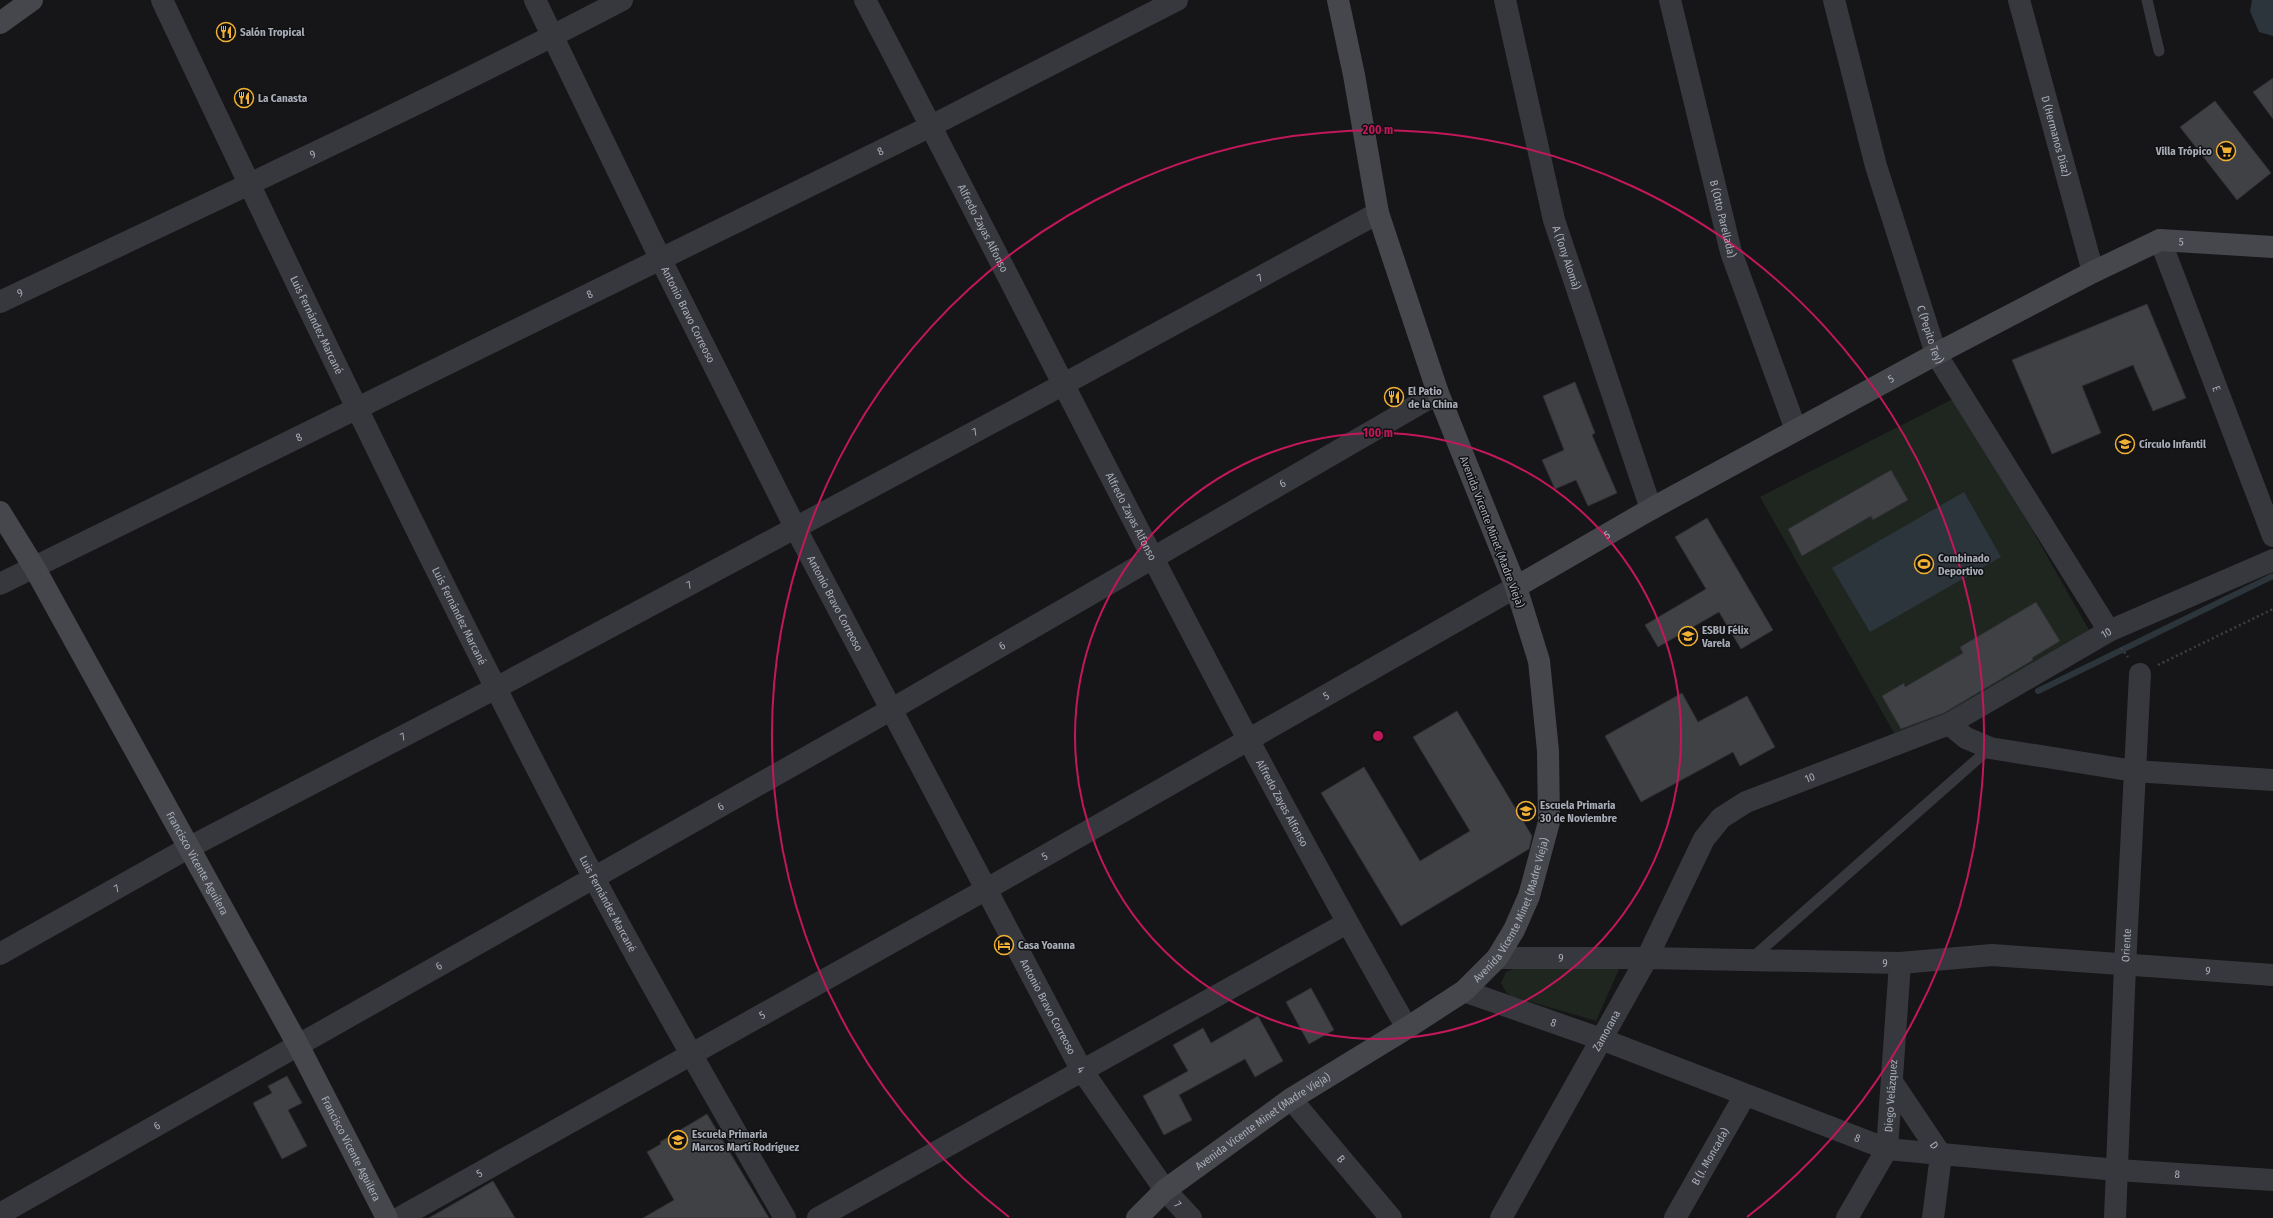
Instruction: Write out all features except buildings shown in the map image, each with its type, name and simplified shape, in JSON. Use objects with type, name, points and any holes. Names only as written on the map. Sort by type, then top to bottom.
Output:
[{"type":"main road","points":[[0,23],[32,0]]},
{"type":"main road","name":"Avenida Vicente Minet (Madre Vieja)","points":[[1136,1218],[1166,1190],[1291,1099],[1408,1028],[1464,991],[1497,958],[1514,930],[1529,896],[1549,822],[1548,751],[1539,660],[1516,587],[1438,393],[1378,213],[1354,75],[1338,0]]},
{"type":"main road","name":"5","points":[[1516,587],[1651,508],[1936,354],[2093,272],[2160,240],[2273,247]]},
{"type":"main road","name":"Francisco Vicente Aguilera","points":[[0,512],[34,567],[298,1045],[388,1218]]},
{"type":"street","name":"Luis Fernández Marcané","points":[[162,0],[358,409],[496,688],[594,877],[691,1054],[785,1218]]},
{"type":"street","name":"Antonio Bravo Correoso","points":[[535,0],[661,260],[794,527],[892,709],[985,890],[1081,1069],[1166,1190]]},
{"type":"street","name":"9","points":[[0,302],[249,184],[553,36],[622,0]]},
{"type":"street","name":"Alfredo Zayas Alfonso","points":[[865,0],[1153,557],[1347,923],[1408,1028]]},
{"type":"street","name":"8","points":[[0,584],[661,260],[931,126],[1177,0]]},
{"type":"street","name":"A (Tony Alomá)","points":[[1505,0],[1554,220],[1651,508]]},
{"type":"street","name":"B (Otto Parellada)","points":[[1670,0],[1730,252],[1796,430]]},
{"type":"street","name":"C (Pepito Tey)","points":[[1834,0],[1876,166],[1936,354],[2109,631]]},
{"type":"street","name":"D (Hermanos Díaz)","points":[[2019,0],[2093,272]]},
{"type":"street","name":"7","points":[[0,954],[188,848],[496,688],[794,527],[1064,384],[1378,213]]},
{"type":"street","name":"E","points":[[2160,240],[2273,536]]},
{"type":"street","name":"6","points":[[0,1214],[892,709],[1438,393]]},
{"type":"street","name":"10","points":[[1704,839],[1721,818],[1746,802],[1949,724],[2109,631],[2273,560]]},
{"type":"street","name":"5","points":[[399,1218],[985,890],[1516,587]]},
{"type":"street","name":"Oriente","points":[[2115,1218],[2124,966],[2140,674]]},
{"type":"street","points":[[1949,724],[1966,738],[1990,748],[2134,771],[2273,780]]},
{"type":"street","name":"Zamorana","points":[[1501,1218],[1600,1039],[1647,958],[1704,839]]},
{"type":"street","name":"4","points":[[818,1218],[1081,1069],[1347,923]]},
{"type":"street","name":"9","points":[[1497,958],[1647,958],[1900,963],[1992,955],[2124,966],[2273,975]]},
{"type":"street","name":"Diego Velázquez","points":[[1847,1218],[1887,1149],[1900,963]]},
{"type":"street","name":"8","points":[[1464,991],[1600,1039],[1887,1149],[2117,1170],[2273,1180]]},
{"type":"street","name":"D","points":[[1892,1082],[1941,1155],[1933,1218]]},
{"type":"street","name":"B (I. Moncada)","points":[[1675,1218],[1745,1095]]},
{"type":"street","name":"B","points":[[1291,1099],[1391,1218]]},
{"type":"street","name":"7","points":[[1166,1190],[1192,1218]]},
{"type":"lane","points":[[2147,0],[2159,51]]},
{"type":"lane","points":[[1748,961],[1990,748]]},
{"type":"path","points":[[2109,631],[2140,674],[2273,609]]},
{"type":"shaded area","points":[[2252,0],[2273,0],[2273,36],[2259,32],[2250,11]]},
{"type":"shaded area","name":"Combinado Deportivo","points":[[1957,397],[2089,630],[1946,717],[1898,740],[1760,497]]},
{"type":"shaded area","points":[[1964,492],[2001,557],[1870,632],[1832,568]]},
{"type":"shaded area","points":[[1525,964],[1620,967],[1596,1021],[1511,996],[1506,992],[1501,983],[1506,972]]},
{"type":"waterway","points":[[2038,691],[2273,576]]},
{"type":"place","name":"Salón Tropical","points":[[226,32]]},
{"type":"place","name":"La Canasta","points":[[244,98]]},
{"type":"place","name":"Villa Trópico","points":[[2226,151]]},
{"type":"place","name":"El Patio de la China","points":[[1394,397]]},
{"type":"place","name":"Círculo Infantil","points":[[2125,444]]},
{"type":"place","name":"Combinado Deportivo","points":[[1924,564]]},
{"type":"place","name":"ESBU Félix Varela","points":[[1688,636]]},
{"type":"place","name":"Escuela Primaria 30 de Noviembre","points":[[1526,811]]},
{"type":"place","name":"Casa Yoanna","points":[[1004,945]]},
{"type":"place","name":"Escuela Primaria Marcos Martí Rodríguez","points":[[678,1140]]}]
